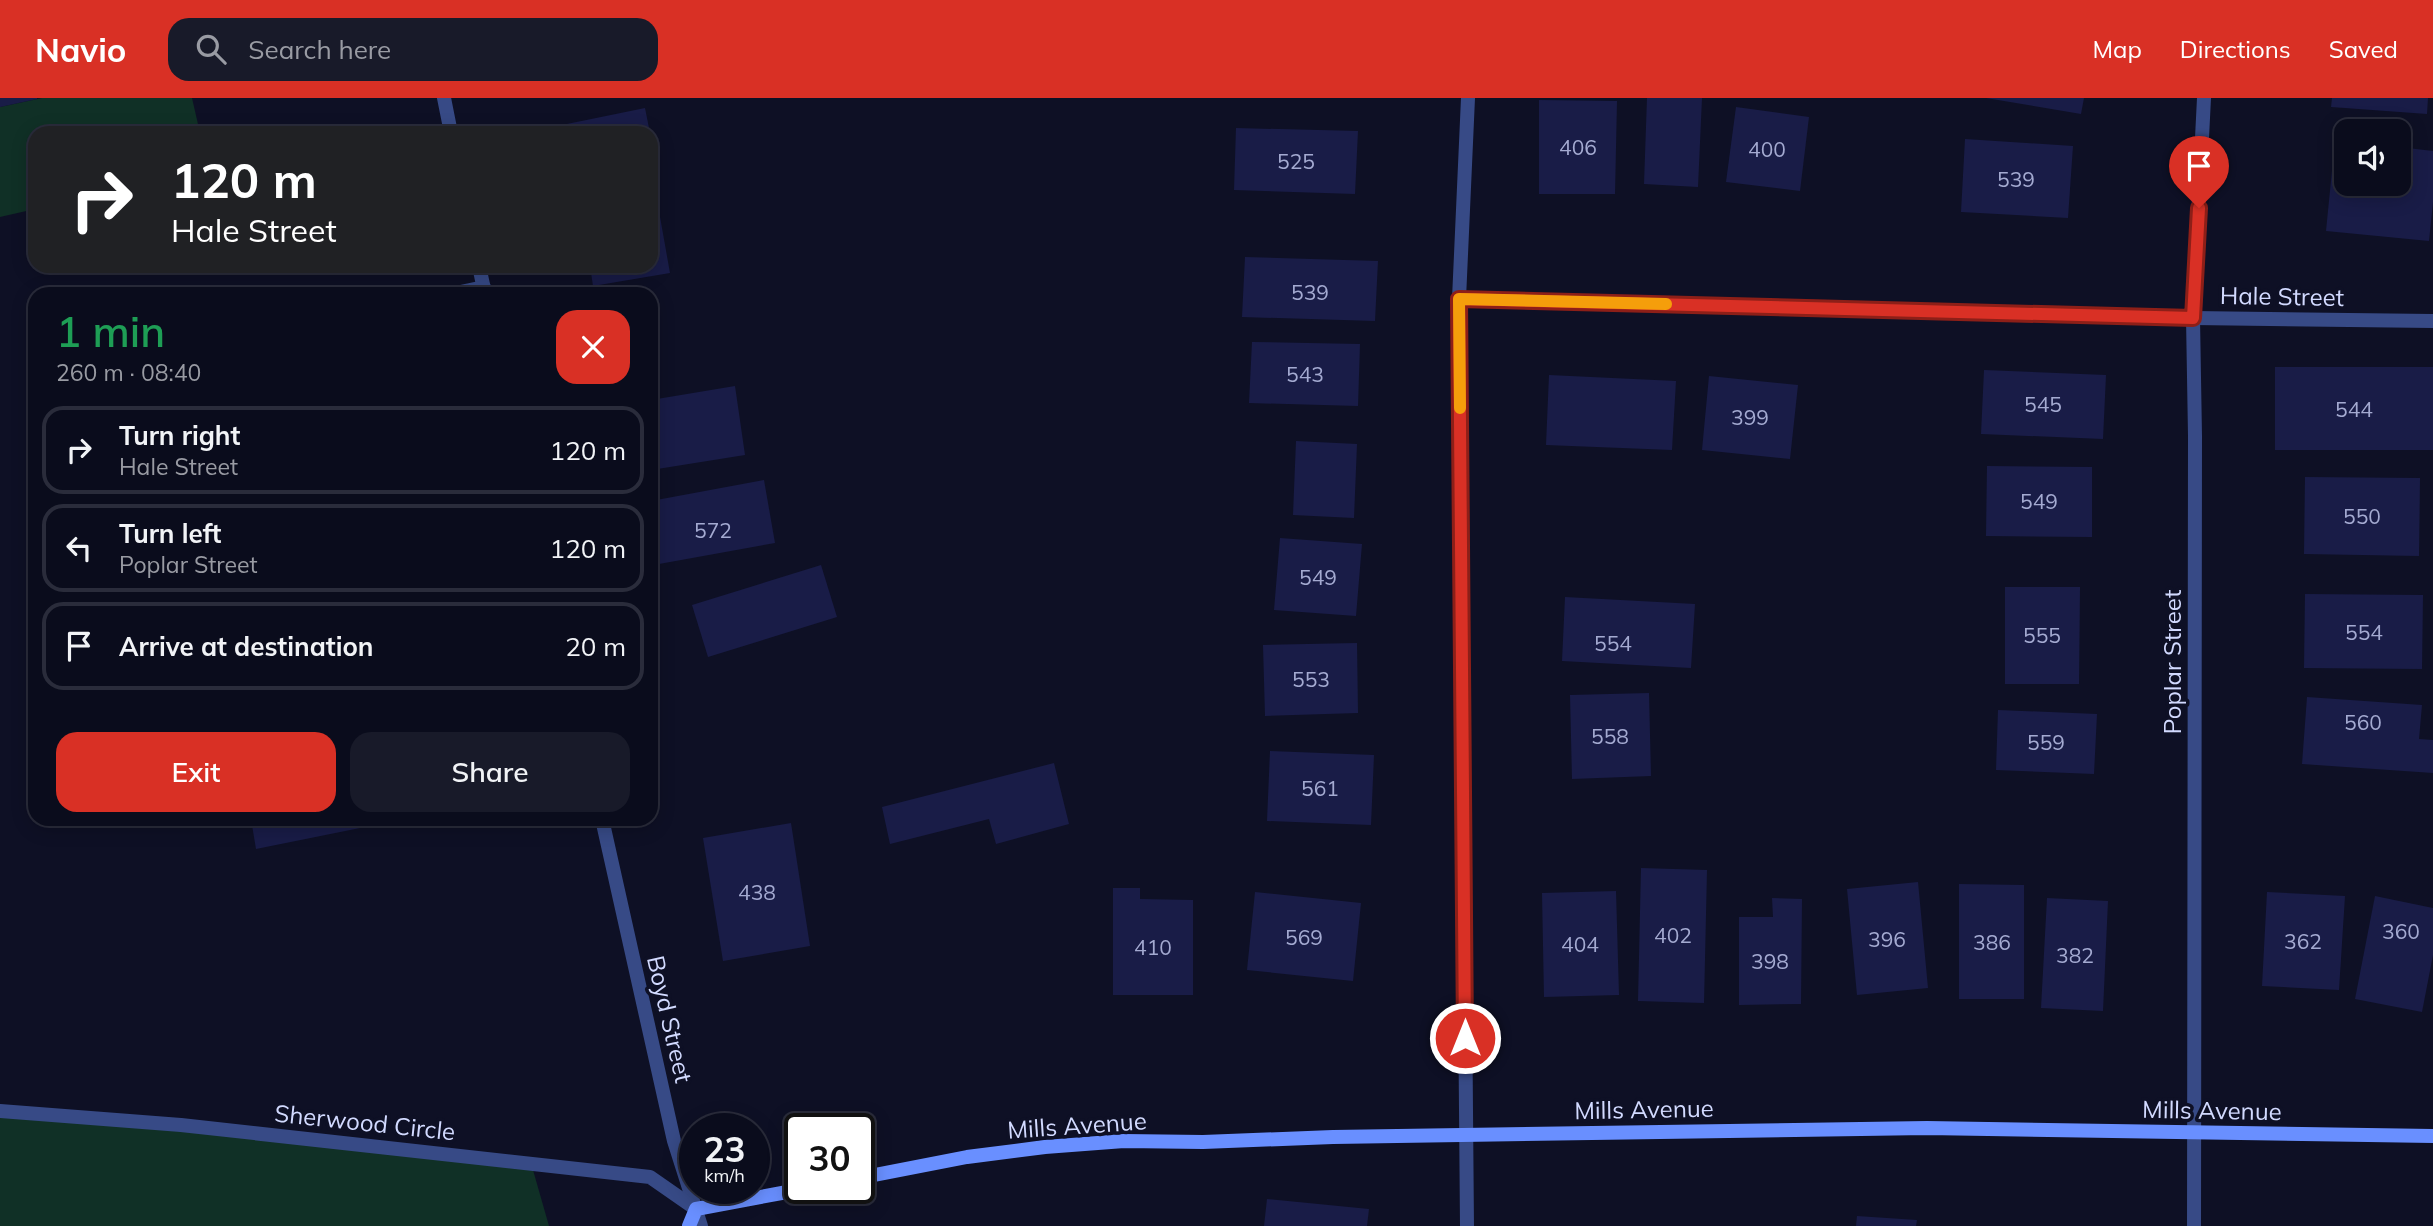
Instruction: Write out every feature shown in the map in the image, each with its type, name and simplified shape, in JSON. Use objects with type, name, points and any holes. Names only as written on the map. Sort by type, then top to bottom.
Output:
[{"type":"street","points":[[444,98],[450,126]]},
{"type":"street","points":[[1466,1226],[1459,299],[1468,98]]},
{"type":"street","name":"Poplar Street","points":[[2194,1226],[2193,318],[2204,98]]},
{"type":"street","name":"Hale Street","points":[[1459,299],[2193,318],[2433,321]]},
{"type":"street","name":"Boyd Street","points":[[604,826],[674,1141],[701,1226]]},
{"type":"street","name":"Sherwood Circle","points":[[0,1111],[181,1125],[650,1177],[696,1209]]},
{"type":"street","name":"Mills Avenue","points":[[875,1175],[967,1157],[1045,1147],[1124,1142],[1927,1128],[2433,1136]]},
{"type":"street","points":[[688,1226],[696,1209],[784,1193]]},
{"type":"green space","points":[[42,98],[192,98],[198,126],[28,126],[28,211],[0,217],[0,107]]},
{"type":"green space","points":[[0,1111],[531,1163],[549,1226],[0,1226]]},
{"type":"building","points":[[0,98],[37,98],[37,99],[0,107]]},
{"type":"building","points":[[1647,98],[1702,98],[1698,187],[1644,184]]},
{"type":"building","points":[[1986,98],[2084,98],[2081,114]]},
{"type":"building","points":[[2332,98],[2428,98],[2427,114],[2331,107]]},
{"type":"building","points":[[1539,100],[1617,101],[1615,194],[1539,194]]},
{"type":"building","points":[[1736,107],[1809,117],[1800,191],[1726,182]]},
{"type":"building","points":[[645,108],[649,126],[562,126]]},
{"type":"building","points":[[1236,128],[1358,131],[1355,194],[1234,190]]},
{"type":"building","points":[[1965,139],[2073,146],[2068,218],[1961,212]]},
{"type":"building","points":[[2411,148],[2433,151],[2433,202],[2429,241],[2326,231],[2334,150],[2334,196],[2411,196]]},
{"type":"building","points":[[658,206],[670,273],[593,286],[591,273],[658,273]]},
{"type":"building","points":[[1245,257],[1378,261],[1375,321],[1242,317]]},
{"type":"building","points":[[1252,342],[1360,344],[1358,406],[1249,403]]},
{"type":"building","points":[[2275,367],[2433,367],[2433,450],[2275,450]]},
{"type":"building","points":[[1984,370],[2106,375],[2103,439],[1981,434]]},
{"type":"building","points":[[1549,375],[1676,381],[1672,450],[1546,445]]},
{"type":"building","points":[[1709,376],[1798,385],[1790,459],[1702,450]]},
{"type":"building","points":[[735,386],[745,455],[658,469],[658,399]]},
{"type":"building","points":[[1296,441],[1357,444],[1354,518],[1293,515]]},
{"type":"building","points":[[1987,466],[2092,467],[2092,537],[1986,536]]},
{"type":"building","points":[[2305,477],[2420,478],[2419,556],[2304,554]]},
{"type":"building","points":[[764,480],[775,543],[659,564],[658,500]]},
{"type":"building","points":[[1280,538],[1362,544],[1356,616],[1274,610]]},
{"type":"building","points":[[821,565],[837,617],[708,657],[692,605]]},
{"type":"building","points":[[2005,587],[2080,587],[2079,684],[2005,684]]},
{"type":"building","points":[[2305,594],[2423,595],[2422,669],[2304,668]]},
{"type":"building","points":[[1565,597],[1695,604],[1691,668],[1562,661]]},
{"type":"building","points":[[1357,643],[1358,713],[1265,716],[1263,645]]},
{"type":"building","points":[[1649,693],[1651,776],[1572,779],[1570,695]]},
{"type":"building","points":[[2307,697],[2422,705],[2419,739],[2433,740],[2433,773],[2302,764]]},
{"type":"building","points":[[1998,710],[2097,714],[2094,774],[1996,770]]},
{"type":"building","points":[[1270,751],[1374,755],[1371,825],[1267,821]]},
{"type":"building","points":[[1054,763],[1069,824],[996,844],[989,819],[890,844],[882,807]]},
{"type":"building","points":[[791,823],[810,946],[723,961],[703,838]]},
{"type":"building","points":[[252,826],[370,826],[256,849]]},
{"type":"building","points":[[1641,868],[1707,870],[1704,1003],[1638,1001]]},
{"type":"building","points":[[1918,882],[1928,988],[1857,995],[1847,889]]},
{"type":"building","points":[[1959,884],[2024,885],[2024,999],[1959,999]]},
{"type":"building","points":[[1113,888],[1140,888],[1140,899],[1193,900],[1193,995],[1113,995]]},
{"type":"building","points":[[1616,891],[1619,995],[1544,997],[1542,893]]},
{"type":"building","points":[[1255,892],[1361,903],[1353,981],[1247,970]]},
{"type":"building","points":[[2267,892],[2345,896],[2339,990],[2262,986]]},
{"type":"building","points":[[2375,896],[2433,908],[2433,955],[2422,1012],[2355,999]]},
{"type":"building","points":[[1772,898],[1802,899],[1801,1004],[1739,1005],[1739,917],[1773,917]]},
{"type":"building","points":[[2047,898],[2108,901],[2103,1011],[2041,1008]]},
{"type":"building","points":[[1267,1199],[1369,1209],[1367,1226],[1264,1226]]},
{"type":"building","points":[[1857,1216],[1917,1220],[1916,1226],[1856,1226]]},
{"type":"slow traffic","points":[[1460,408],[1459,299],[1666,304]]},
{"type":"route","points":[[1465,1038],[1459,299],[2193,318],[2199,208]]}]
